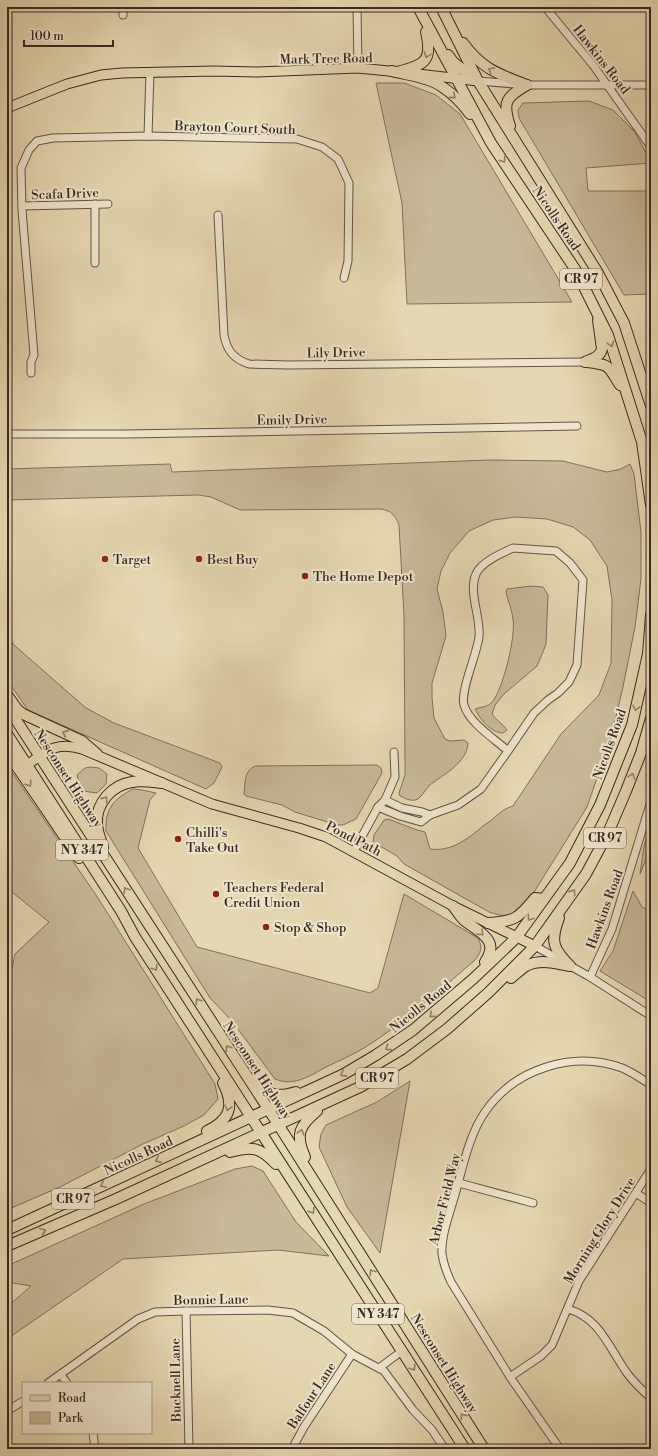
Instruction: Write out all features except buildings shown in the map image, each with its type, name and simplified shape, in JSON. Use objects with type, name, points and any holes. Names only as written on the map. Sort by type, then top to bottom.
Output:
[{"type":"highway","name":"Nicolls Road","points":[[418,7],[423,19],[491,143],[575,269],[608,335],[642,442],[651,505]]},
{"type":"highway","points":[[423,7],[453,62],[478,81]]},
{"type":"highway","name":"Nicolls Road","points":[[441,7],[478,81],[598,272],[624,323],[651,406]]},
{"type":"highway","points":[[395,71],[419,66],[428,57],[429,44],[423,19]]},
{"type":"highway","points":[[450,26],[467,49],[482,64],[493,72],[527,85]]},
{"type":"highway","points":[[395,71],[440,85],[460,102],[491,143]]},
{"type":"highway","points":[[514,139],[507,117],[506,104],[512,94],[527,85]]},
{"type":"highway","points":[[585,362],[596,357],[602,352],[596,310]]},
{"type":"highway","points":[[585,362],[604,364],[609,367],[627,396]]},
{"type":"highway","name":"Nicolls Road","points":[[7,1230],[268,1110],[361,1064],[407,1034],[438,1010],[516,938],[570,863],[600,804],[632,725],[648,654],[651,615]]},
{"type":"highway","points":[[7,695],[23,714],[82,741],[97,754]]},
{"type":"highway","name":"Nesconset Highway","points":[[7,706],[322,1193],[484,1449]]},
{"type":"highway","name":"CR 97","points":[[7,1246],[328,1102],[376,1078],[407,1059],[453,1024],[488,993],[535,946],[586,874],[608,833],[626,791],[641,753],[651,718]]},
{"type":"highway","name":"NY 347","points":[[7,734],[121,911],[135,937],[465,1449]]},
{"type":"highway","points":[[7,752],[115,912],[135,937]]},
{"type":"highway","points":[[108,862],[97,824],[99,810],[106,797],[118,787],[128,783],[162,783]]},
{"type":"highway","points":[[488,923],[513,920],[527,909],[535,898],[544,899]]},
{"type":"highway","points":[[564,904],[553,937],[557,952],[570,966]]},
{"type":"highway","points":[[453,906],[464,920],[480,931],[487,939],[491,947],[490,955],[473,979]]},
{"type":"highway","points":[[488,993],[526,966],[548,961],[570,966]]},
{"type":"highway","points":[[177,1152],[203,1133],[220,1124],[229,1109],[229,1100],[226,1089],[198,1035]]},
{"type":"highway","points":[[237,1061],[262,1088],[275,1095],[286,1095],[325,1083]]},
{"type":"highway","points":[[322,1193],[300,1147],[299,1140],[300,1131],[305,1121],[328,1102]]},
{"type":"highway","points":[[199,1161],[242,1149],[254,1149],[267,1155],[291,1179]]},
{"type":"main road","name":"Mark Tree Road","points":[[7,108],[67,84],[101,75],[132,72],[257,72],[358,68],[478,81]]},
{"type":"main road","name":"Pond Path","points":[[27,765],[51,749],[62,746],[77,747],[97,754],[212,804],[318,833],[354,851],[453,906],[535,946]]},
{"type":"street","points":[[123,7],[123,15]]},
{"type":"street","points":[[357,7],[358,68]]},
{"type":"street","name":"Hawkins Road","points":[[545,7],[609,86],[651,146]]},
{"type":"street","points":[[148,136],[150,72]]},
{"type":"street","name":"Mark Tree Road","points":[[478,81],[527,85],[651,85]]},
{"type":"street","name":"Brayton Court South","points":[[22,206],[21,168],[29,150],[38,141],[53,138],[148,136],[297,139],[322,147],[338,159],[349,183],[348,261],[344,278]]},
{"type":"street","points":[[95,204],[95,263]]},
{"type":"street","name":"Scafa Drive","points":[[22,206],[108,204]]},
{"type":"street","points":[[22,206],[34,355],[30,362],[31,373]]},
{"type":"street","name":"Lily Drive","points":[[218,215],[224,335],[230,353],[243,362],[249,364],[289,365],[585,362]]},
{"type":"street","name":"Emily Drive","points":[[7,434],[142,434],[577,426]]},
{"type":"street","points":[[378,807],[400,816],[421,822],[430,815],[458,805],[481,789],[508,751],[534,713],[569,682],[577,665],[583,580],[570,563],[556,551],[513,548],[494,557],[476,572],[473,586],[479,624],[479,637],[465,692],[464,704],[469,715],[477,724],[508,751]]},
{"type":"street","points":[[354,851],[378,807],[384,800],[395,777],[394,752]]},
{"type":"street","points":[[384,800],[402,808],[430,815]]},
{"type":"street","name":"Hawkins Road","points":[[590,977],[612,929],[651,802]]},
{"type":"street","points":[[414,820],[416,811]]},
{"type":"street","name":"Pond Path","points":[[535,946],[590,977],[651,1016]]},
{"type":"street","name":"Arbor Field Way","points":[[560,1449],[510,1376],[451,1282],[445,1268],[442,1252],[443,1243],[472,1138],[485,1112],[503,1090],[538,1070],[557,1064],[590,1062],[624,1068],[651,1085]]},
{"type":"street","name":"Morning Glory Drive","points":[[510,1376],[547,1351],[552,1345],[579,1281],[651,1169]]},
{"type":"street","points":[[459,1183],[533,1203]]},
{"type":"street","points":[[636,1193],[651,1203]]},
{"type":"street","points":[[568,1309],[585,1315],[599,1328],[627,1373],[651,1398]]},
{"type":"street","name":"Bonnie Lane","points":[[50,1382],[138,1319],[155,1312],[268,1310],[293,1313],[324,1331],[352,1354],[384,1371],[413,1410],[432,1430],[445,1449]]},
{"type":"street","name":"Bucknell Lane","points":[[186,1311],[189,1449]]},
{"type":"street","points":[[379,1368],[402,1351]]},
{"type":"street","name":"Balfour Lane","points":[[292,1449],[304,1426],[352,1354]]},
{"type":"street","points":[[61,1375],[66,1382]]},
{"type":"street","points":[[7,1411],[22,1402]]},
{"type":"street","points":[[93,1434],[94,1449]]},
{"type":"green space","points":[[376,83],[404,83],[436,95],[460,114],[572,302],[407,304],[402,203]]},
{"type":"green space","points":[[589,101],[613,110],[635,132],[651,163],[586,168],[588,191],[651,191],[651,294],[624,295],[519,118],[518,110],[523,103]]},
{"type":"green space","points":[[490,460],[563,461],[607,472],[621,469],[630,464],[634,474],[641,532],[641,579],[635,627],[611,738],[587,807],[526,905],[517,912],[509,915],[500,915],[489,912],[404,864],[397,856],[373,842],[374,835],[384,820],[388,819],[425,832],[430,849],[445,848],[459,844],[501,812],[513,806],[561,734],[599,695],[611,663],[612,600],[607,566],[590,540],[573,527],[547,519],[516,517],[493,520],[469,531],[450,553],[441,571],[437,589],[443,612],[446,636],[432,683],[432,698],[434,718],[445,739],[450,741],[464,740],[468,743],[467,750],[464,756],[454,767],[430,785],[418,799],[411,800],[400,796],[399,793],[405,775],[404,615],[399,525],[390,512],[381,509],[240,510],[211,497],[198,495],[7,500],[7,469],[170,464],[172,472]]},
{"type":"green space","points":[[531,586],[543,587],[548,595],[546,644],[537,666],[504,694],[495,705],[492,714],[507,730],[503,733],[494,731],[486,725],[475,709],[486,706],[492,702],[500,686],[508,662],[513,637],[513,627],[506,592],[507,589]]},
{"type":"green space","points":[[7,635],[14,645],[86,708],[114,723],[220,763],[222,767],[214,783],[206,789],[28,710],[7,680]]},
{"type":"green space","points":[[7,765],[98,898],[215,1084],[218,1099],[204,1115],[184,1126],[143,1144],[60,1187],[7,1210],[7,992],[15,954],[49,922],[7,888]]},
{"type":"green space","points":[[377,765],[381,768],[382,773],[356,819],[343,825],[337,825],[295,812],[282,805],[246,796],[244,794],[247,774],[251,768],[255,766]]},
{"type":"green space","points":[[85,768],[99,768],[107,774],[106,784],[97,793],[83,791],[79,784],[77,775]]},
{"type":"green space","points":[[133,789],[156,793],[150,800],[138,848],[197,947],[370,993],[378,988],[404,894],[478,938],[481,947],[480,952],[475,960],[421,1006],[364,1048],[314,1074],[301,1079],[288,1082],[275,1079],[232,1021],[210,998],[106,831],[107,816],[112,805]]},
{"type":"green space","points":[[651,822],[651,853],[647,857],[640,874],[644,846]]},
{"type":"green space","points":[[633,891],[642,907],[651,911],[651,1002],[600,971],[613,951]]},
{"type":"green space","points":[[410,1081],[380,1253],[347,1207],[319,1147],[321,1134],[326,1125],[377,1102]]},
{"type":"green space","points":[[252,1166],[263,1171],[296,1222],[329,1256],[278,1250],[123,1259],[7,1339],[7,1307],[31,1286],[7,1282],[7,1266],[144,1204],[235,1169]]},
{"type":"place","name":"Target","points":[[105,559]]},
{"type":"place","name":"Best Buy","points":[[199,559]]},
{"type":"place","name":"The Home Depot","points":[[305,576]]},
{"type":"place","name":"Chilli's Take Out","points":[[178,839]]},
{"type":"place","name":"Teachers Federal Credit Union","points":[[216,894]]},
{"type":"place","name":"Stop & Shop","points":[[266,927]]}]
